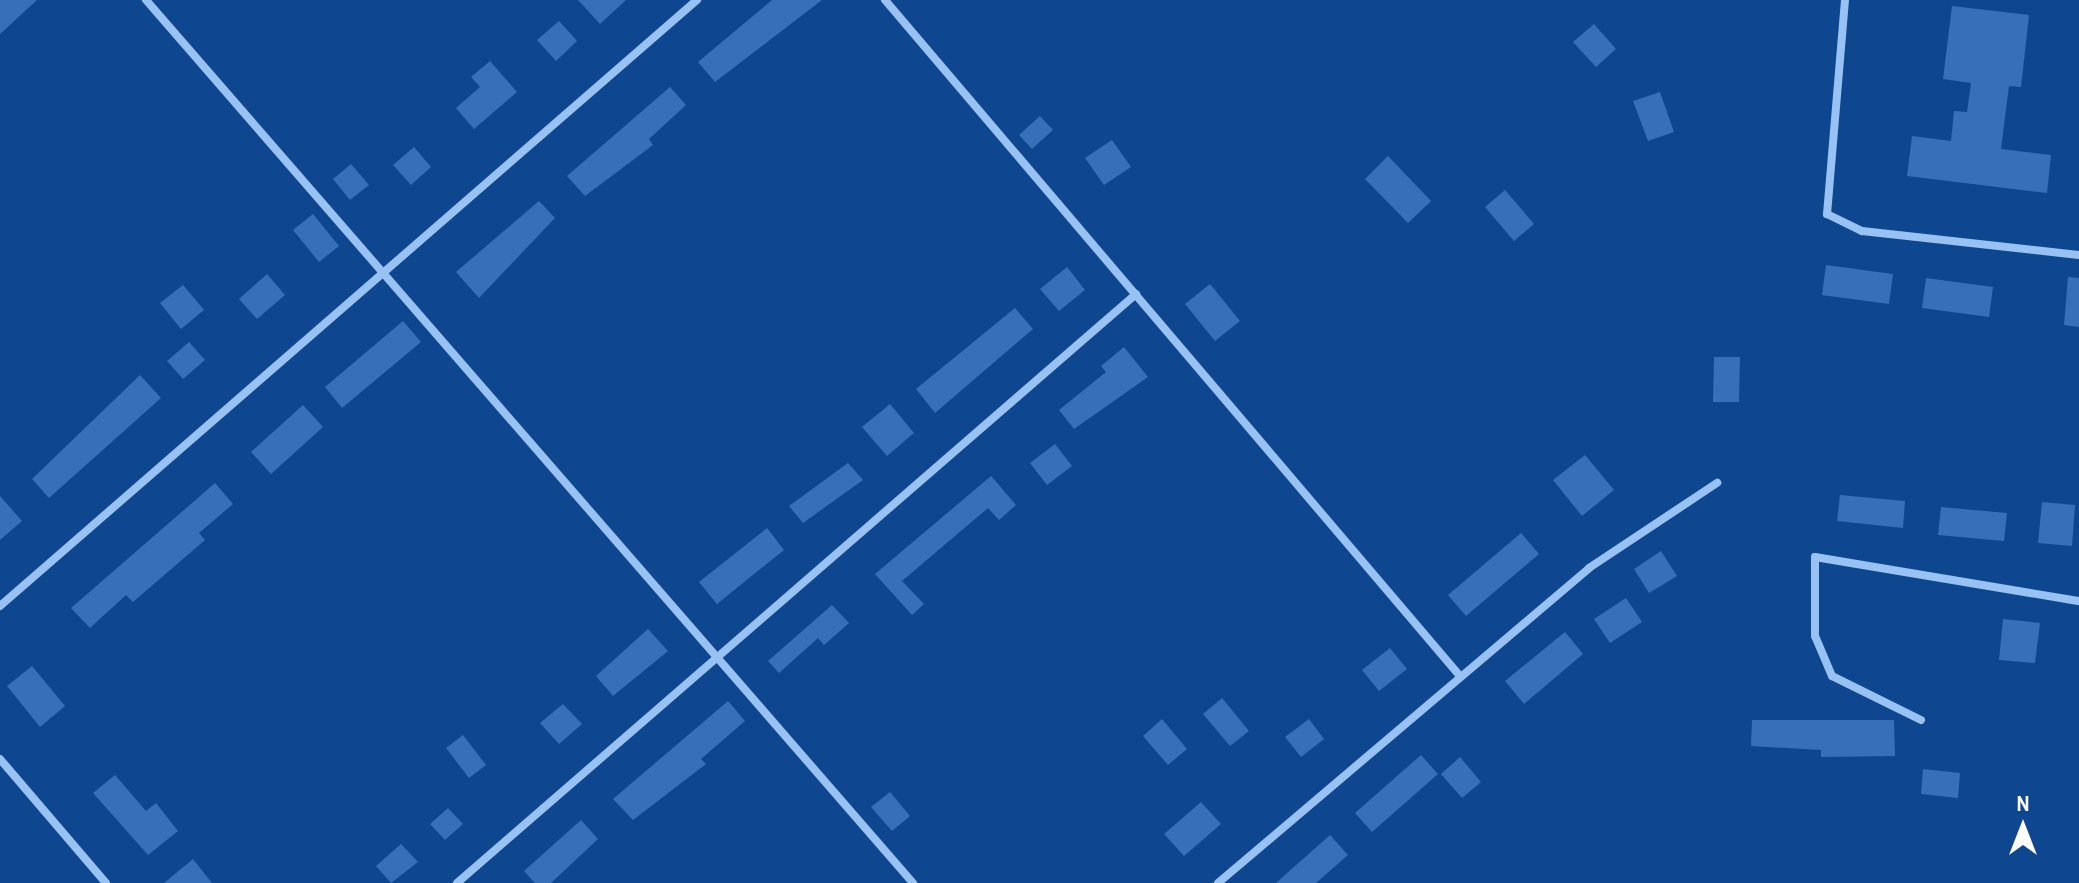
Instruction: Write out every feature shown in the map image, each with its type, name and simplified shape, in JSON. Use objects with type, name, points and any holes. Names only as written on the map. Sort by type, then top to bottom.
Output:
[{"type":"street","points":[[146,0],[913,883]]},
{"type":"street","points":[[0,606],[697,0]]},
{"type":"street","points":[[885,0],[1459,675]]},
{"type":"street","points":[[1845,0],[1827,214],[1862,231],[2079,255]]},
{"type":"street","points":[[457,883],[1136,294]]},
{"type":"street","points":[[1218,883],[1459,675],[1589,568],[1717,483]]},
{"type":"street","points":[[1921,720],[1832,676],[1815,636],[1815,557],[2079,601]]},
{"type":"street","points":[[0,759],[106,883]]},
{"type":"building","points":[[0,0],[37,0],[0,34]]},
{"type":"building","points":[[578,0],[626,0],[600,24]]},
{"type":"building","points":[[772,0],[822,0],[715,82],[698,62]]},
{"type":"building","points":[[1952,6],[2029,15],[2021,87],[2009,86],[2001,149],[2051,155],[2047,193],[1907,176],[1912,136],[1951,141],[1954,111],[1967,112],[1971,83],[1943,79]]},
{"type":"building","points":[[559,21],[577,41],[556,61],[537,40]]},
{"type":"building","points":[[1594,24],[1616,49],[1596,67],[1573,42]]},
{"type":"building","points":[[490,61],[517,92],[474,129],[456,108],[480,87],[471,77]]},
{"type":"building","points":[[670,87],[686,105],[649,139],[653,145],[585,196],[567,176]]},
{"type":"building","points":[[1660,92],[1674,132],[1648,141],[1633,101]]},
{"type":"building","points":[[1040,116],[1053,130],[1032,149],[1019,135]]},
{"type":"building","points":[[1112,140],[1131,167],[1104,185],[1085,158]]},
{"type":"building","points":[[414,147],[431,167],[411,185],[393,165]]},
{"type":"building","points":[[1388,156],[1431,201],[1408,223],[1365,179]]},
{"type":"building","points":[[351,164],[369,185],[350,200],[333,179]]},
{"type":"building","points":[[1505,190],[1534,224],[1514,241],[1485,207]]},
{"type":"building","points":[[539,201],[555,218],[479,298],[456,272]]},
{"type":"building","points":[[313,214],[339,246],[319,262],[293,230]]},
{"type":"building","points":[[1826,265],[1893,274],[1889,304],[1822,295]]},
{"type":"building","points":[[1067,267],[1085,290],[1059,311],[1040,289]]},
{"type":"building","points":[[267,274],[285,295],[257,319],[239,299]]},
{"type":"building","points":[[2068,277],[2079,278],[2079,327],[2064,325]]},
{"type":"building","points":[[1926,278],[1993,287],[1989,317],[1922,308]]},
{"type":"building","points":[[1210,284],[1240,321],[1215,341],[1185,304]]},
{"type":"building","points":[[183,285],[204,310],[181,329],[160,303]]},
{"type":"building","points":[[1015,308],[1033,329],[935,413],[916,389]]},
{"type":"building","points":[[403,321],[421,342],[342,408],[325,387]]},
{"type":"building","points":[[189,342],[205,360],[183,379],[167,361]]},
{"type":"building","points":[[1124,347],[1148,377],[1074,429],[1059,410],[1106,372],[1101,366]]},
{"type":"building","points":[[1714,357],[1740,357],[1739,402],[1713,402]]},
{"type":"building","points":[[140,375],[161,398],[49,498],[32,479]]},
{"type":"building","points":[[890,404],[914,433],[887,456],[862,427]]},
{"type":"building","points":[[303,405],[323,427],[271,474],[251,452]]},
{"type":"building","points":[[1055,444],[1072,466],[1047,485],[1030,463]]},
{"type":"building","points":[[1585,455],[1614,490],[1582,516],[1553,480]]},
{"type":"building","points":[[848,463],[863,480],[803,523],[789,506]]},
{"type":"building","points":[[991,476],[1016,505],[999,520],[988,508],[902,581],[924,604],[912,615],[875,574]]},
{"type":"building","points":[[215,483],[233,504],[199,533],[205,540],[133,602],[126,595],[90,628],[71,608]]},
{"type":"building","points":[[1840,495],[1905,501],[1903,528],[1837,521]]},
{"type":"building","points":[[0,496],[22,521],[0,540]]},
{"type":"building","points":[[2042,502],[2075,505],[2072,546],[2038,543]]},
{"type":"building","points":[[1941,507],[2007,513],[2004,541],[1938,535]]},
{"type":"building","points":[[767,528],[784,550],[717,604],[699,582]]},
{"type":"building","points":[[1521,533],[1539,554],[1466,616],[1448,595]]},
{"type":"building","points":[[1661,551],[1677,576],[1649,593],[1634,569]]},
{"type":"building","points":[[1626,598],[1642,622],[1610,643],[1594,619]]},
{"type":"building","points":[[832,605],[849,623],[824,645],[818,638],[779,673],[768,661]]},
{"type":"building","points":[[2003,619],[2040,623],[2035,663],[1999,660]]},
{"type":"building","points":[[648,629],[668,651],[613,696],[596,676]]},
{"type":"building","points":[[1565,632],[1583,654],[1524,704],[1505,681]]},
{"type":"building","points":[[1390,648],[1407,669],[1379,691],[1362,670]]},
{"type":"building","points":[[32,666],[65,706],[40,727],[7,686]]},
{"type":"building","points":[[1222,698],[1249,731],[1230,746],[1203,714]]},
{"type":"building","points":[[728,701],[745,721],[701,759],[706,764],[633,820],[613,799]]},
{"type":"building","points":[[563,704],[582,724],[559,744],[540,723]]},
{"type":"building","points":[[1162,719],[1187,749],[1168,765],[1143,736]]},
{"type":"building","points":[[1309,719],[1324,739],[1301,757],[1285,737]]},
{"type":"building","points":[[1752,720],[1894,720],[1895,756],[1821,757],[1821,750],[1751,746]]},
{"type":"building","points":[[463,735],[486,765],[469,778],[446,748]]},
{"type":"building","points":[[1421,755],[1438,774],[1372,832],[1355,813]]},
{"type":"building","points":[[1460,757],[1481,782],[1462,798],[1441,774]]},
{"type":"building","points":[[1923,769],[1960,773],[1958,798],[1921,794]]},
{"type":"building","points":[[115,775],[146,811],[156,803],[178,831],[148,855],[93,793]]},
{"type":"building","points":[[890,792],[910,816],[892,831],[871,807]]},
{"type":"building","points":[[1201,802],[1221,824],[1184,856],[1164,834]]},
{"type":"building","points":[[448,808],[463,824],[445,840],[430,824]]},
{"type":"building","points":[[581,820],[598,839],[551,883],[535,883],[524,871]]},
{"type":"building","points":[[1330,835],[1348,855],[1316,883],[1276,883]]},
{"type":"building","points":[[401,844],[418,862],[391,883],[376,866]]},
{"type":"building","points":[[193,859],[212,883],[164,883]]}]
